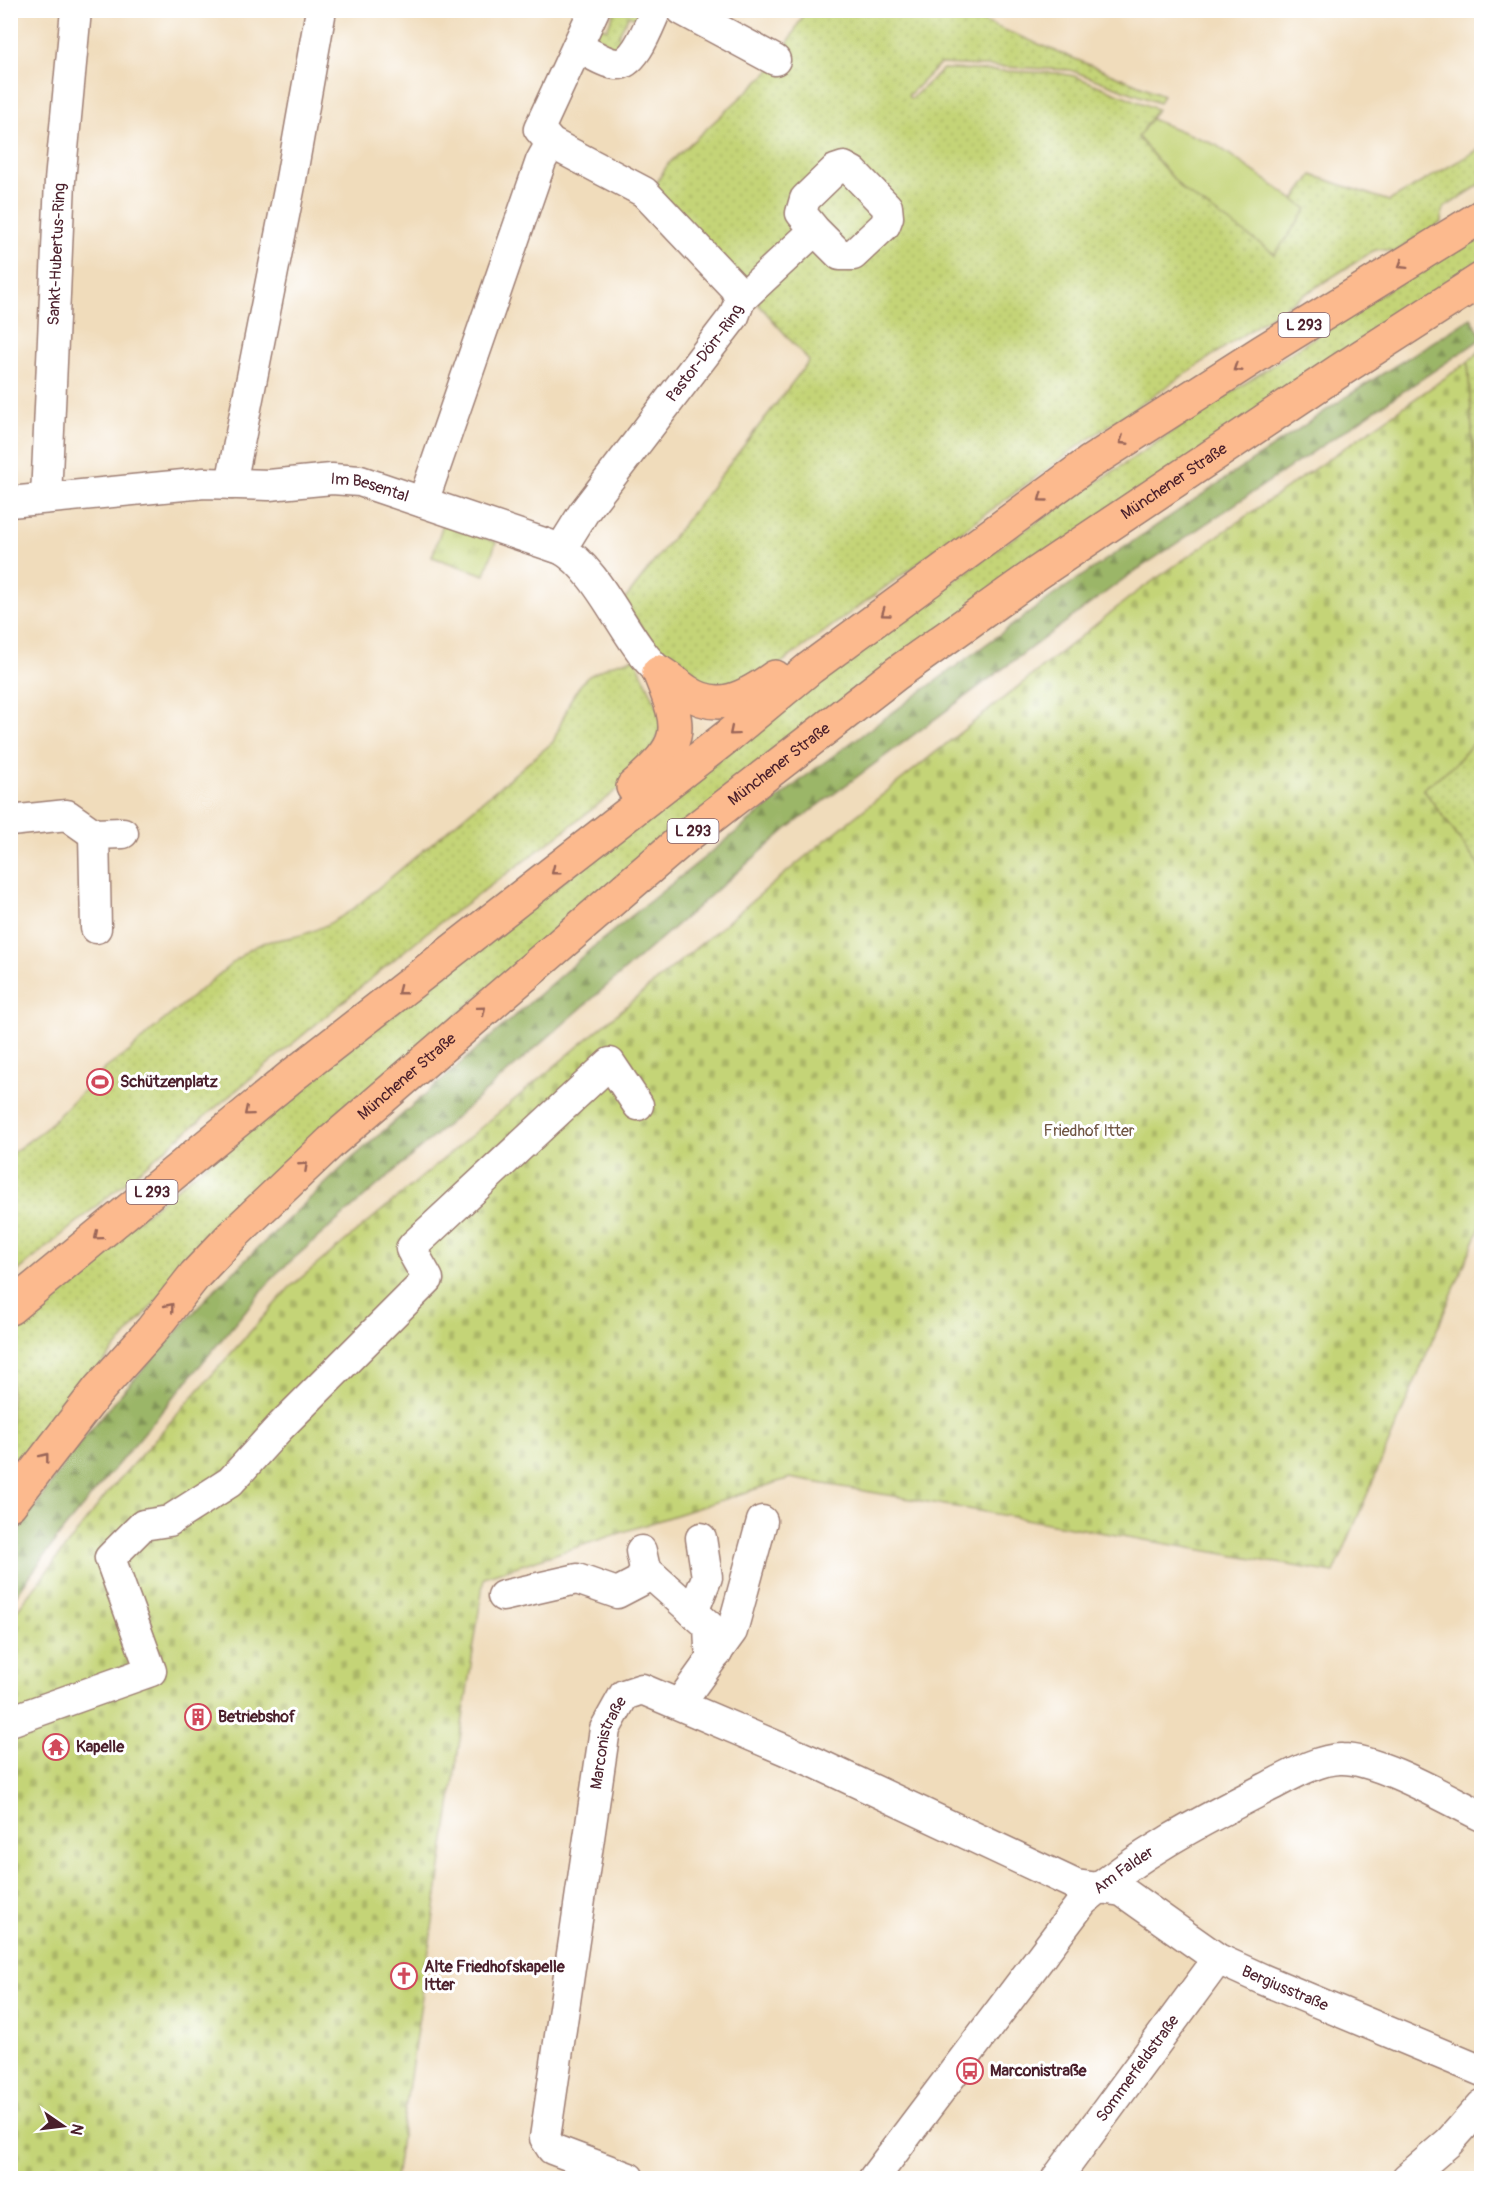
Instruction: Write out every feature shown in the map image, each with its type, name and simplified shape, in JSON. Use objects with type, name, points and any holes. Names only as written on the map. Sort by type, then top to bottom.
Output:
[{"type":"main road","name":"L 293","points":[[10,1308],[293,1075],[728,736],[810,668],[1089,464],[1262,352],[1482,216]]},
{"type":"main road","name":"Münchener Straße","points":[[10,1504],[99,1389],[151,1331],[195,1275],[233,1234],[331,1142],[684,838],[897,674],[1036,574],[1339,371],[1482,279]]},
{"type":"main road","points":[[659,672],[694,696],[717,703],[745,697],[785,670],[810,668]]},
{"type":"main road","points":[[601,835],[620,799],[660,763],[676,732],[676,720],[659,672]]},
{"type":"street","name":"Sankt-Hubertus-Ring","points":[[46,498],[60,181],[76,10]]},
{"type":"street","points":[[231,484],[321,10]]},
{"type":"street","points":[[423,502],[541,161],[551,143],[539,129],[594,10]]},
{"type":"street","points":[[577,47],[615,64],[624,64],[633,57],[656,10]]},
{"type":"street","points":[[682,10],[776,60]]},
{"type":"street","name":"Pastor-Dörr-Ring","points":[[551,143],[644,192],[735,288],[740,300],[734,316],[584,512],[561,549]]},
{"type":"street","points":[[740,300],[815,230]]},
{"type":"street","name":"Im Besental","points":[[10,502],[204,483],[270,485],[360,481],[561,549],[578,560],[640,651],[659,672]]},
{"type":"street","points":[[10,820],[67,815],[109,833],[96,928]]},
{"type":"street","points":[[10,1721],[151,1671],[110,1558],[143,1525],[169,1521],[230,1482],[280,1427],[428,1279],[411,1249],[414,1245],[610,1063],[638,1105]]},
{"type":"street","points":[[680,1703],[732,1631],[762,1521]]},
{"type":"street","points":[[693,1612],[707,1577],[701,1538]]},
{"type":"street","points":[[503,1596],[577,1579],[617,1593],[640,1581],[643,1560],[709,1626],[710,1647],[717,1653]]},
{"type":"street","name":"Marconistraße","points":[[628,2178],[552,2149],[545,2138],[605,1729],[624,1695],[642,1689],[680,1703],[836,1772],[1076,1885],[1100,1887]]},
{"type":"street","name":"Am Falder","points":[[874,2178],[1083,1901],[1117,1873],[1196,1823],[1307,1768],[1341,1758],[1370,1763],[1482,1816]]},
{"type":"street","name":"Bergiusstraße","points":[[1100,1887],[1122,1891],[1218,1959],[1482,2071]]},
{"type":"street","name":"Sommerfeldstraße","points":[[1057,2178],[1218,1959]]},
{"type":"street","points":[[1407,2178],[1449,2142],[1482,2106]]},
{"type":"green space","points":[[615,11],[645,11],[641,21],[629,15],[618,36],[630,42],[622,51],[598,46],[592,31],[595,24],[607,29]]},
{"type":"green space","points":[[805,11],[958,11],[1163,95],[1159,103],[1070,70],[940,64],[908,96],[911,99],[943,69],[1058,73],[1074,76],[1157,109],[1138,138],[1184,191],[1306,209],[1294,200],[1312,175],[1389,201],[1481,148],[1481,184],[1445,207],[1442,212],[1442,222],[1395,252],[1380,249],[1373,251],[1277,312],[1080,445],[766,674],[712,688],[669,665],[623,602],[809,361],[654,187],[668,164],[777,64]]},
{"type":"green space","points":[[1151,119],[1216,145],[1307,209],[1275,254],[1184,191],[1138,137]]},
{"type":"green space","points":[[1481,230],[1481,264],[487,989],[227,1218],[90,1378],[11,1483],[11,1323],[300,1088],[838,666],[1009,541],[1295,350]]},
{"type":"green space","points":[[1471,318],[1481,339],[1125,578],[788,828],[276,1274],[64,1529],[11,1602],[11,1541],[74,1450],[212,1292],[347,1163],[593,947],[811,772],[1051,597],[1352,393]]},
{"type":"green space","points":[[1481,349],[1481,585],[1468,362]]},
{"type":"green space","name":"Friedhof Itter","points":[[1468,362],[1481,585],[1481,734],[1455,764],[1423,789],[1481,869],[1481,1225],[1334,1573],[790,1478],[484,1577],[395,2178],[11,2178],[10,1619],[109,1491],[289,1288],[812,851],[1134,594]]},
{"type":"green space","points":[[443,524],[496,542],[485,575],[432,557]]},
{"type":"green space","points":[[635,658],[664,721],[644,769],[426,933],[11,1277],[11,1154],[45,1129],[106,1068],[130,1051],[247,951],[264,943],[317,929],[353,909],[553,742],[571,699],[582,682],[610,665]]},
{"type":"green space","points":[[1481,734],[1481,869],[1423,789],[1455,764]]},
{"type":"place","name":"Schützenplatz","points":[[100,1082]]},
{"type":"place","name":"Betriebshof","points":[[198,1717]]},
{"type":"place","name":"Kapelle","points":[[56,1747]]},
{"type":"place","name":"Alte Friedhofskapelle Itter","points":[[404,1976]]},
{"type":"place","name":"Marconistraße","points":[[970,2071]]}]
